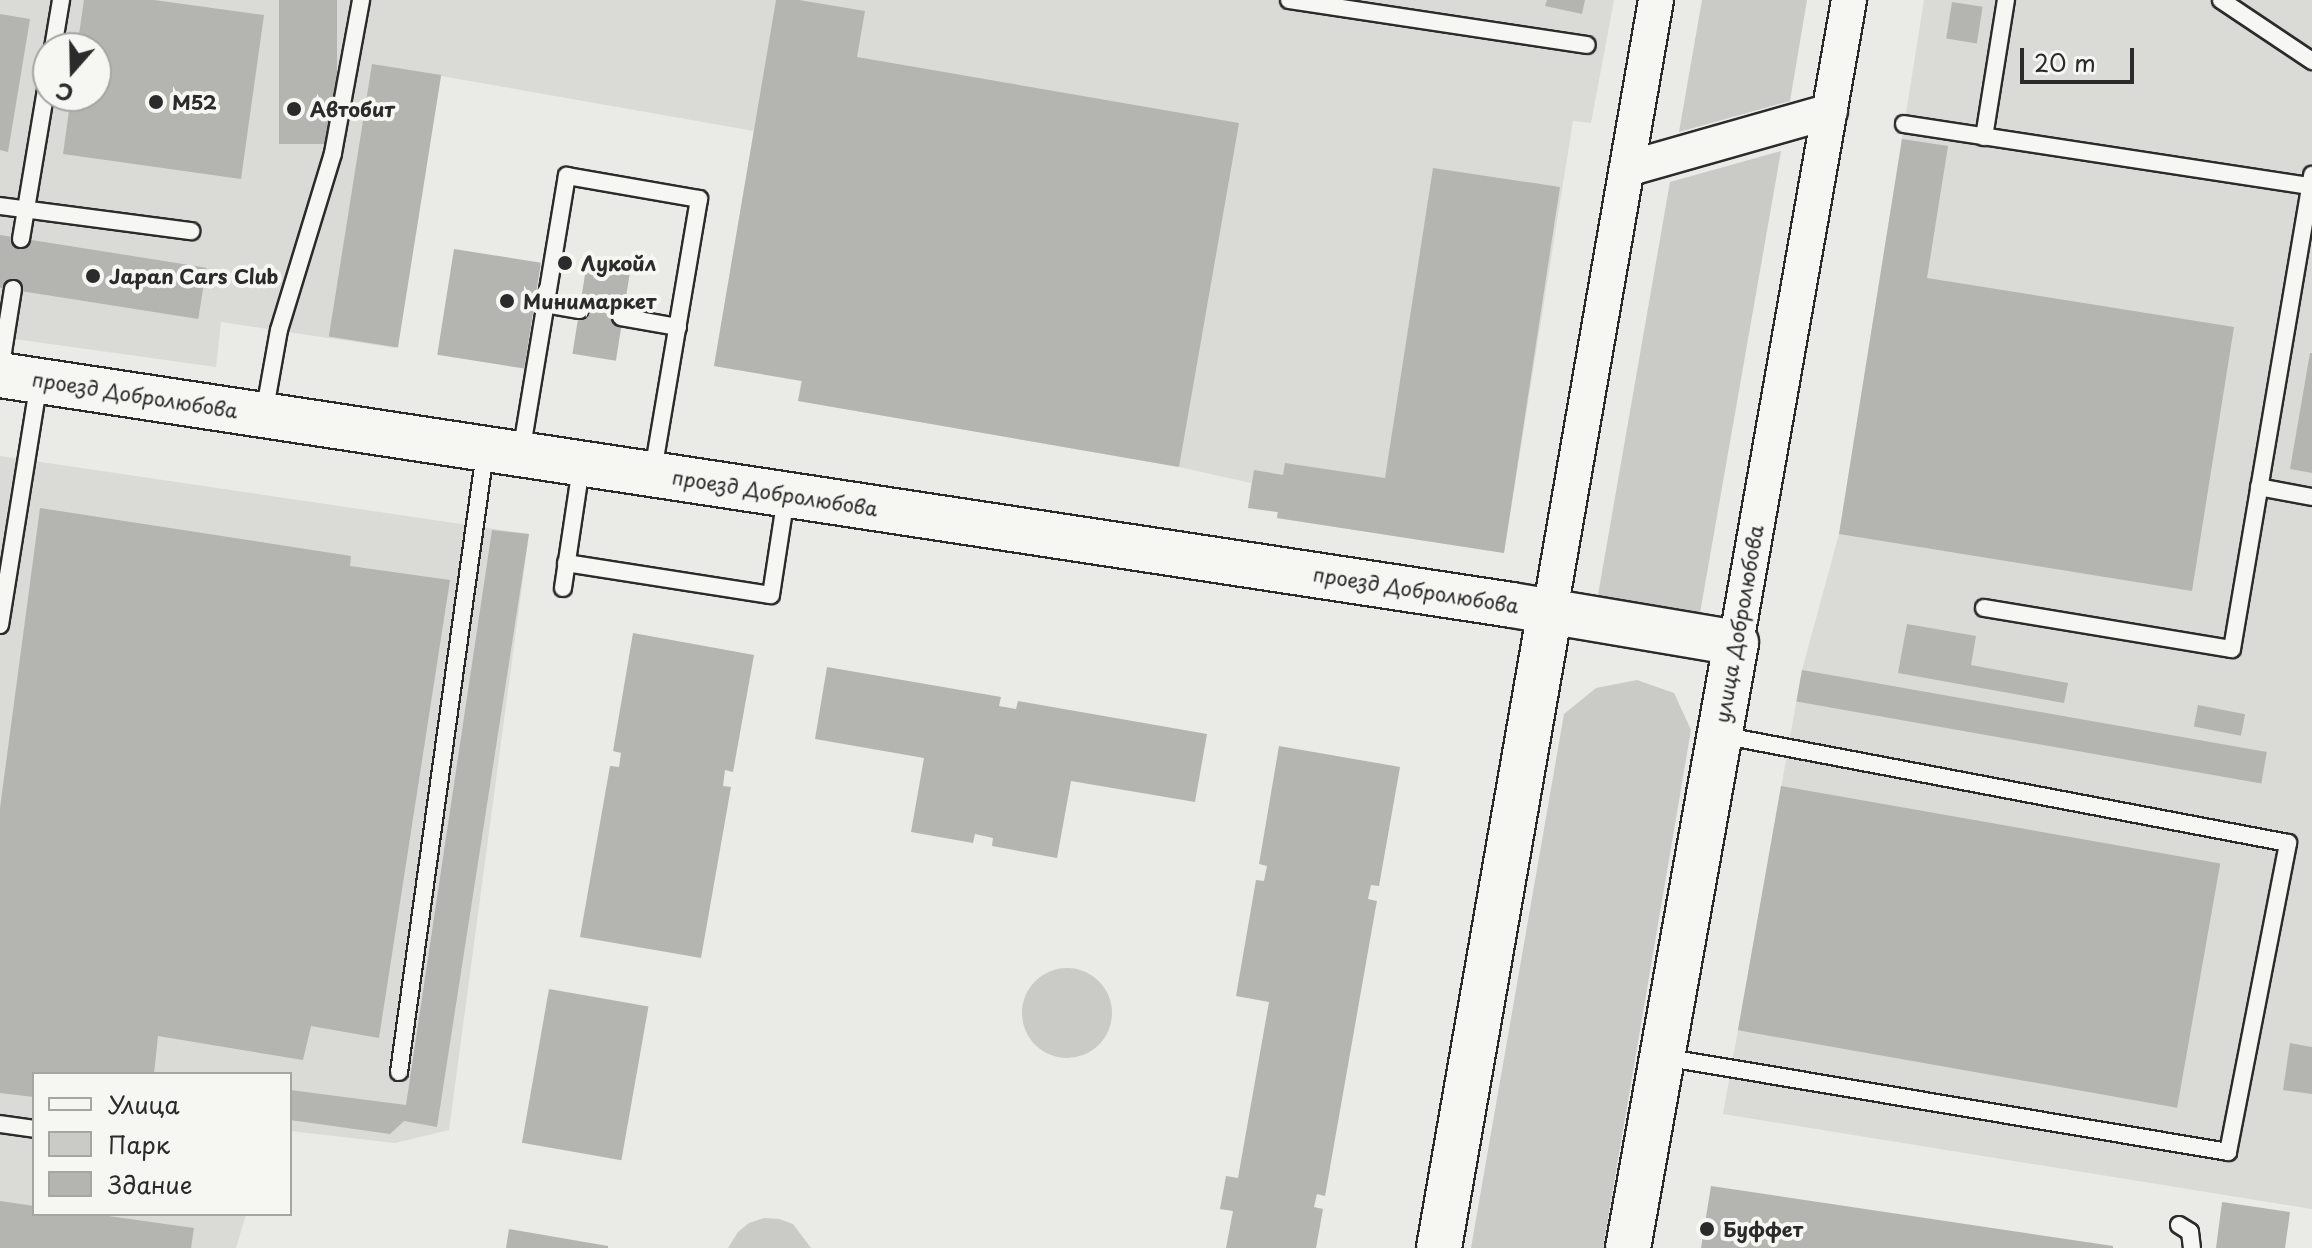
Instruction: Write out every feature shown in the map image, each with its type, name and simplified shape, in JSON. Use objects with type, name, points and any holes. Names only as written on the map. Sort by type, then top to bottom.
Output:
[{"type":"street","points":[[1439,1248],[1656,0]]},
{"type":"street","name":"улица Добролюбова","points":[[1628,1248],[1849,0]]},
{"type":"street","points":[[1627,169],[1830,111]]},
{"type":"street","name":"проезд Добролюбова","points":[[13,375],[1550,611],[1736,643]]},
{"type":"lane","points":[[56,32],[61,0]]},
{"type":"lane","points":[[264,414],[279,330],[333,153],[361,0]]},
{"type":"lane","points":[[1289,0],[1587,45]]},
{"type":"lane","points":[[1984,137],[2006,0]]},
{"type":"lane","points":[[2221,0],[2312,61]]},
{"type":"lane","points":[[21,239],[42,112]]},
{"type":"lane","points":[[1904,124],[2311,180],[2232,649],[1984,608]]},
{"type":"lane","points":[[399,1072],[503,451],[545,304],[567,176],[699,199],[653,474]]},
{"type":"lane","points":[[0,206],[191,231]]},
{"type":"lane","points":[[0,625],[13,375],[13,289]]},
{"type":"lane","points":[[545,304],[579,310]]},
{"type":"lane","points":[[621,317],[678,327]]},
{"type":"lane","points":[[563,588],[582,462]]},
{"type":"lane","points":[[2259,487],[2312,497]]},
{"type":"lane","points":[[566,563],[771,595],[786,494]]},
{"type":"lane","points":[[1662,1057],[2228,1152],[2288,843],[1719,735]]},
{"type":"lane","points":[[0,1124],[32,1129]]},
{"type":"lane","points":[[2179,1225],[2190,1232],[2192,1248]]},
{"type":"shaded area","points":[[0,0],[1614,0],[1591,123],[1573,121],[1504,553],[1277,518],[1277,512],[1248,508],[1251,483],[1179,467],[798,401],[801,381],[714,366],[754,131],[441,76],[396,348],[221,322],[216,367],[0,337]]},
{"type":"shaded area","points":[[1924,0],[2312,0],[2312,1209],[1723,1114],[1802,670],[1839,534]]},
{"type":"shaded area","points":[[0,456],[529,534],[449,1130],[395,1143],[292,1131],[292,1072],[32,1072],[32,1216],[245,1216],[236,1248],[0,1248]]},
{"type":"green space","points":[[1702,0],[1807,0],[1790,101],[1679,132]]},
{"type":"green space","points":[[1781,151],[1700,613],[1675,618],[1620,609],[1598,595],[1670,182]]},
{"type":"green space","points":[[1637,680],[1674,693],[1691,730],[1603,1248],[1471,1248],[1564,714],[1596,688]]},
{"type":"green space","points":[[1067,968],[1084,971],[1099,981],[1109,996],[1112,1013],[1109,1030],[1099,1045],[1084,1055],[1067,1058],[1050,1055],[1035,1045],[1025,1030],[1022,1013],[1025,996],[1035,981],[1050,971]]},
{"type":"green space","points":[[764,1218],[793,1224],[811,1248],[728,1248],[738,1232],[749,1223]]},
{"type":"building","points":[[84,0],[154,0],[264,15],[241,179],[63,154],[69,112],[112,112],[112,32],[79,32]]},
{"type":"building","points":[[279,0],[337,0],[337,144],[279,144]]},
{"type":"building","points":[[776,0],[799,0],[865,11],[857,57],[1239,123],[1179,467],[798,401],[802,381],[714,366]]},
{"type":"building","points":[[1547,0],[1585,0],[1582,14],[1545,6]]},
{"type":"building","points":[[1952,2],[1983,7],[1977,43],[1946,39]]},
{"type":"building","points":[[0,14],[30,19],[8,152],[0,150]]},
{"type":"building","points":[[372,64],[441,75],[398,348],[329,337]]},
{"type":"building","points":[[1902,139],[1948,146],[1927,278],[2234,327],[2192,591],[1839,534]]},
{"type":"building","points":[[1433,168],[1560,187],[1504,553],[1277,518],[1278,512],[1248,508],[1254,470],[1283,475],[1285,463],[1385,478]]},
{"type":"building","points":[[0,235],[206,268],[198,319],[0,288]]},
{"type":"building","points":[[454,249],[541,263],[524,368],[437,355]]},
{"type":"building","points":[[587,262],[630,269],[616,361],[572,354]]},
{"type":"building","points":[[2312,353],[2312,473],[2290,469]]},
{"type":"building","points":[[40,508],[351,556],[350,566],[450,580],[379,1038],[311,1026],[303,1060],[158,1036],[154,1072],[32,1072],[32,1097],[0,1093],[0,808]]},
{"type":"building","points":[[492,530],[529,534],[437,1127],[404,1121],[390,1134],[292,1120],[292,1090],[406,1105]]},
{"type":"building","points":[[1907,624],[1976,636],[1971,665],[2068,683],[2064,703],[1898,673]]},
{"type":"building","points":[[633,633],[754,655],[733,772],[725,770],[723,786],[731,787],[701,958],[580,937],[610,766],[619,767],[621,753],[613,751]]},
{"type":"building","points":[[827,667],[1001,697],[999,706],[1016,709],[1018,701],[1207,734],[1195,802],[1071,781],[1057,858],[992,846],[993,838],[975,834],[973,843],[911,832],[924,758],[815,739]]},
{"type":"building","points":[[1802,670],[2267,752],[2261,783],[1796,702]]},
{"type":"building","points":[[2198,705],[2245,714],[2241,736],[2194,727]]},
{"type":"building","points":[[1279,746],[1400,767],[1379,886],[1371,885],[1368,899],[1377,901],[1325,1196],[1317,1194],[1314,1207],[1323,1209],[1316,1248],[1226,1248],[1233,1211],[1220,1209],[1226,1176],[1238,1178],[1269,1002],[1236,996],[1256,880],[1264,881],[1267,866],[1259,864]]},
{"type":"building","points":[[1781,786],[2220,863],[2177,1108],[1738,1030]]},
{"type":"building","points":[[549,989],[648,1007],[621,1160],[522,1143]]},
{"type":"building","points":[[2290,1043],[2312,1047],[2312,1094],[2283,1090]]},
{"type":"building","points":[[1711,1186],[2113,1246],[2113,1248],[1701,1248]]},
{"type":"building","points":[[0,1201],[32,1206],[32,1216],[108,1216],[194,1228],[191,1248],[0,1248]]},
{"type":"building","points":[[2222,1202],[2290,1212],[2285,1248],[2216,1248]]},
{"type":"building","points":[[509,1229],[608,1246],[608,1248],[506,1248]]},
{"type":"place","name":"M52","points":[[156,102]]},
{"type":"place","name":"Автобит","points":[[294,109]]},
{"type":"place","name":"Лукойл","points":[[565,263]]},
{"type":"place","name":"Japan Cars Club","points":[[93,276]]},
{"type":"place","name":"Минимаркет","points":[[507,301]]},
{"type":"place","name":"Буффет","points":[[1707,1229]]}]
